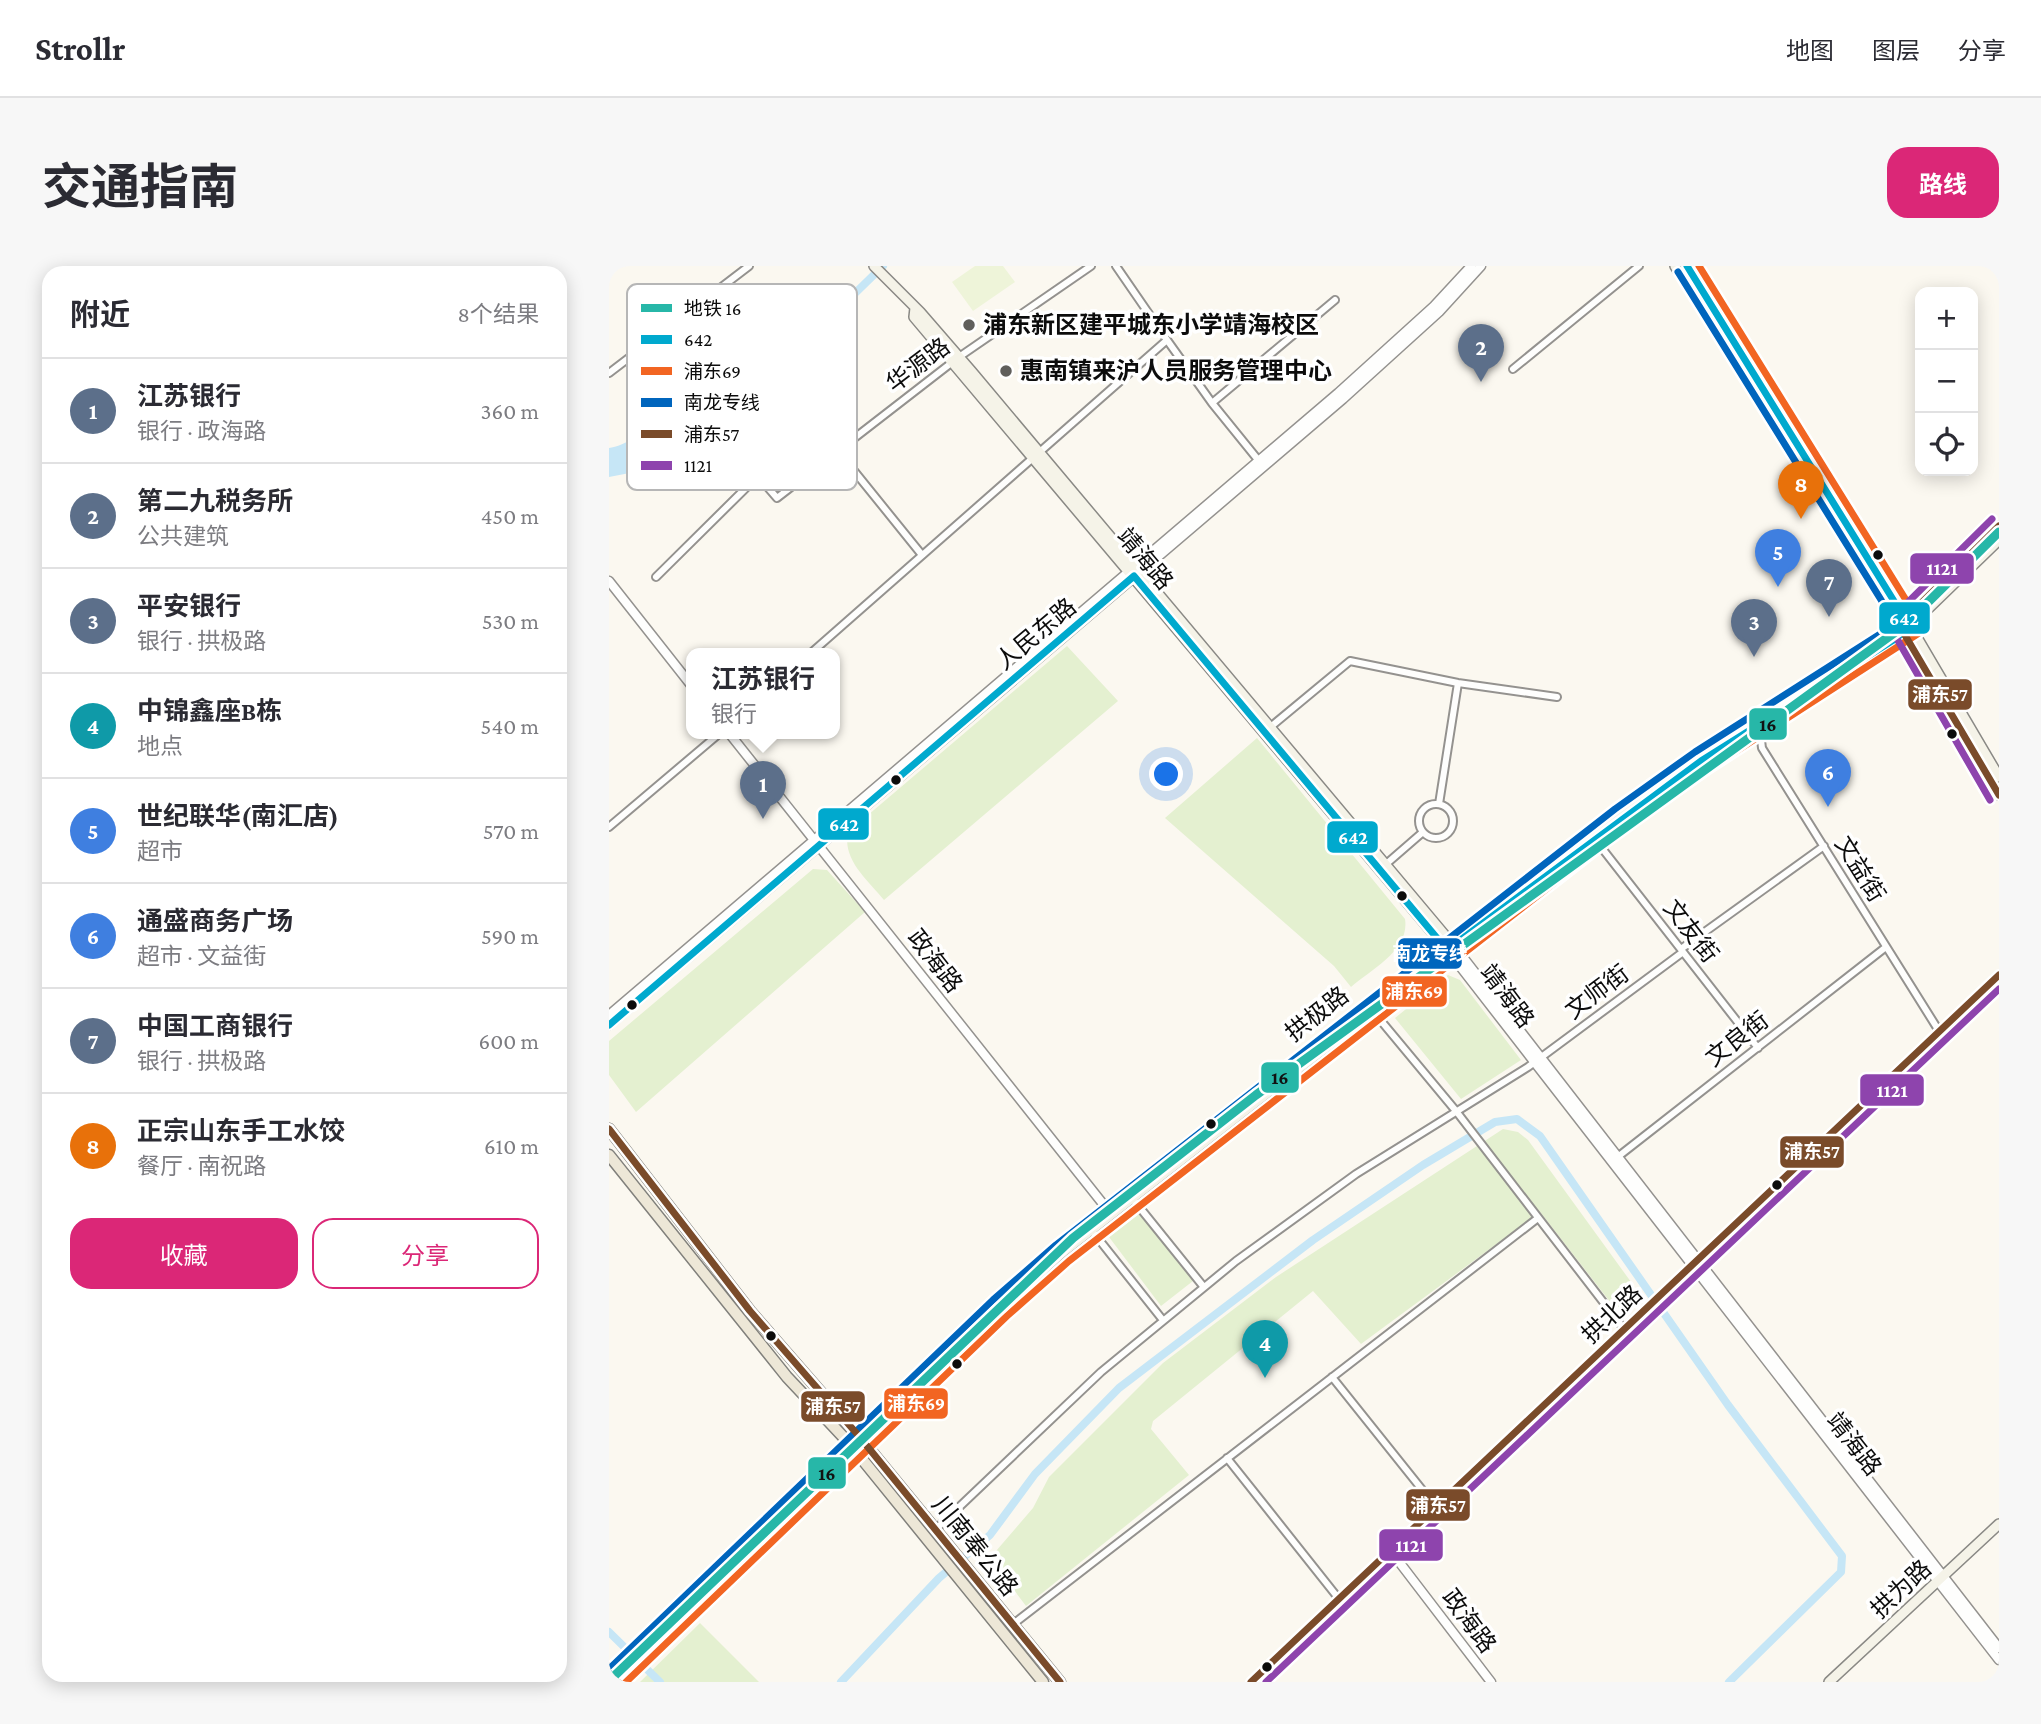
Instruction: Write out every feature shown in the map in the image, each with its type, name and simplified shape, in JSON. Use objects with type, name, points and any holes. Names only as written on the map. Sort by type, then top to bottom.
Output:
[{"type":"main road","name":"靖海路","points":[[874,266],[915,308],[914,317],[956,360],[1135,570],[1448,945]]},
{"type":"main road","points":[[1675,266],[1999,777]]},
{"type":"main road","points":[[1687,266],[1905,626],[1999,795]]},
{"type":"main road","name":"拱极路","points":[[609,1672],[622,1665],[646,1643],[1088,1226],[1696,754],[1905,626],[1999,526]]},
{"type":"main road","name":"拱极路","points":[[1129,1194],[1372,1010],[1448,945],[1594,838],[1905,626],[1999,540]]},
{"type":"main road","name":"川南奉公路","points":[[609,1129],[750,1311],[861,1438],[1060,1682]]},
{"type":"main road","name":"川南奉公路","points":[[609,1155],[787,1377],[852,1446],[1043,1682]]},
{"type":"main road","name":"拱为路","points":[[1829,1682],[1999,1524]]},
{"type":"main road","name":"拱极路","points":[[611,1682],[622,1665]]},
{"type":"street","points":[[725,284],[749,266]]},
{"type":"street","name":"华源路","points":[[857,436],[956,360],[1091,266]]},
{"type":"street","points":[[1116,266],[1212,403],[1259,461]]},
{"type":"street","name":"人民东路","points":[[1135,570],[1395,342],[1471,266]]},
{"type":"street","name":"人民东路","points":[[609,1015],[1135,570],[1374,372],[1439,312],[1481,266]]},
{"type":"street","points":[[1513,369],[1639,266]]},
{"type":"street","points":[[1212,403],[1335,300]]},
{"type":"street","points":[[817,648],[1167,340]]},
{"type":"street","points":[[609,373],[627,359]]},
{"type":"street","points":[[857,475],[922,555]]},
{"type":"street","name":"华源路","points":[[656,577],[744,490]]},
{"type":"street","name":"华源路","points":[[770,490],[777,498],[787,490]]},
{"type":"street","points":[[609,581],[686,679]]},
{"type":"street","points":[[1268,729],[1350,661],[1458,683],[1557,697]]},
{"type":"street","points":[[1439,804],[1458,683]]},
{"type":"street","name":"文益街","points":[[1759,724],[1762,748],[1939,1031]]},
{"type":"street","points":[[609,827],[712,739]]},
{"type":"street","name":"政海路","points":[[734,739],[1109,1210]]},
{"type":"street","points":[[1439,804],[1452,815],[1450,830],[1438,838],[1423,832],[1419,820],[1422,810],[1439,804]]},
{"type":"street","points":[[1383,866],[1423,832]]},
{"type":"street","name":"文友街","points":[[1594,838],[1758,1048]]},
{"type":"street","name":"人民东路","points":[[609,1025],[816,842]]},
{"type":"street","name":"文师街","points":[[935,1530],[1059,1410],[1203,1286],[1316,1201],[1537,1061],[1824,846]]},
{"type":"street","name":"靖海路","points":[[1448,945],[1694,1263],[1999,1648]]},
{"type":"street","name":"文良街","points":[[1614,1160],[1886,947]]},
{"type":"street","name":"拱北路","points":[[1251,1682],[1999,975]]},
{"type":"street","points":[[1372,1010],[1456,1111],[1624,1329]]},
{"type":"street","points":[[1129,1194],[1203,1286]]},
{"type":"street","points":[[1012,1625],[1538,1218]]},
{"type":"street","points":[[1088,1226],[1162,1319]]},
{"type":"street","points":[[1332,1377],[1436,1507]]},
{"type":"street","points":[[1227,1458],[1339,1599]]},
{"type":"street","name":"政海路","points":[[1390,1550],[1491,1682]]},
{"type":"street","name":"靖海路","points":[[1941,1578],[1999,1660]]},
{"type":"green space","points":[[975,266],[1003,266],[1015,282],[973,311],[952,282]]},
{"type":"green space","points":[[1067,646],[1118,701],[884,900],[853,861],[847,842],[848,832]]},
{"type":"green space","points":[[1257,738],[1405,919],[1402,940],[1396,949],[1351,987],[1334,966],[1165,818]]},
{"type":"green space","points":[[813,869],[827,870],[865,912],[636,1112],[609,1075],[609,1041]]},
{"type":"green space","points":[[1448,975],[1460,980],[1521,1060],[1461,1099],[1395,1018]]},
{"type":"green space","points":[[1503,1129],[1518,1132],[1528,1140],[1639,1293],[1618,1312],[1540,1212],[1361,1344],[1313,1291],[1153,1421],[1151,1429],[1189,1475],[1026,1606],[990,1558],[1033,1508],[1049,1477],[1163,1363],[1276,1277]]},
{"type":"green space","points":[[1140,1213],[1193,1281],[1161,1306],[1109,1237]]},
{"type":"green space","points":[[700,1623],[759,1682],[640,1682]]},
{"type":"water","points":[[627,442],[627,474],[609,477],[609,448]]},
{"type":"waterway","points":[[857,291],[883,266]]},
{"type":"waterway","points":[[841,1682],[939,1578],[990,1535],[1035,1474],[1119,1388],[1313,1240],[1423,1165],[1495,1122],[1517,1119],[1540,1136],[1728,1405],[1842,1556],[1841,1572],[1729,1682]]},
{"type":"waterway","points":[[609,1632],[660,1682]]},
{"type":"metro line","name":"16","points":[[609,1681],[1073,1238],[1256,1095],[1905,625],[1999,532]]},
{"type":"transit line","name":"642","points":[[609,1025],[1134,576],[1447,950],[1701,761],[1895,639],[1910,627],[1687,266]]},
{"type":"transit line","name":"浦东69","points":[[626,1682],[1007,1316],[1069,1261],[1627,826],[1707,770],[1919,633],[1919,621],[1699,266]]},
{"type":"transit line","name":"南龙专线","points":[[609,1669],[993,1300],[1056,1245],[1615,809],[1695,752],[1896,624],[1678,272]]},
{"type":"transit line","name":"1121","points":[[1990,800],[1889,625],[1892,618],[1992,519]]},
{"type":"transit line","name":"浦东57","points":[[1999,526],[1899,625],[1999,795]]},
{"type":"transit line","name":"浦东57","points":[[1251,1682],[1999,975]]},
{"type":"transit line","name":"1121","points":[[1266,1682],[1999,989]]},
{"type":"transit line","name":"浦东57","points":[[609,1129],[750,1311],[858,1435],[1060,1682]]},
{"type":"place","name":"浦东新区建平城东小学靖海校区","points":[[969,325]]},
{"type":"place","name":"惠南镇来沪人员服务管理中心","points":[[1006,371]]},
{"type":"place","name":"第二九税务所","points":[[1481,382]]},
{"type":"place","name":"正宗山东手工水饺","points":[[1801,519]]},
{"type":"place","name":"世纪联华(南汇店)","points":[[1778,587]]},
{"type":"place","name":"中国工商银行","points":[[1829,617]]},
{"type":"place","name":"平安银行","points":[[1754,657]]},
{"type":"place","name":"通盛商务广场","points":[[1828,807]]},
{"type":"place","name":"江苏银行","points":[[763,819]]},
{"type":"place","name":"中锦鑫座B栋","points":[[1265,1378]]}]
